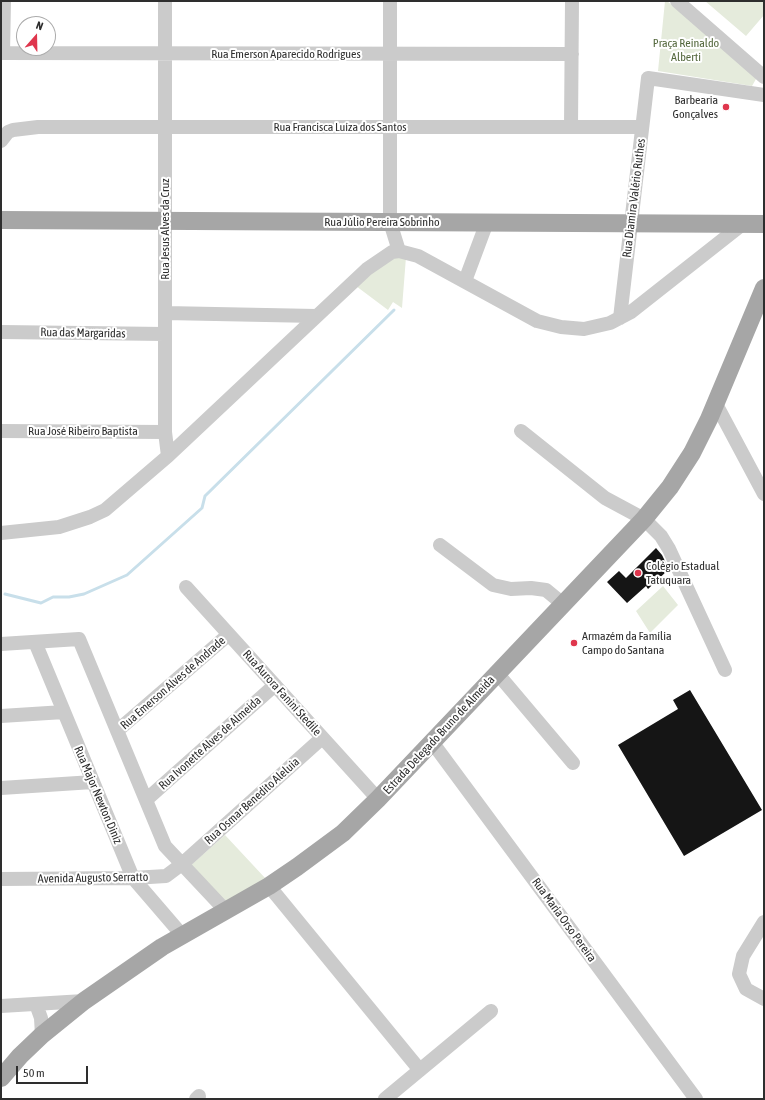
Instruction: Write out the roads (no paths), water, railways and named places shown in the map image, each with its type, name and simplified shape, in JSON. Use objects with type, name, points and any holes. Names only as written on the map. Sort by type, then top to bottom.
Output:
[{"type":"main road","name":"Rua Júlio Pereira Sobrinho","points":[[1,220],[764,224]]},
{"type":"main road","name":"Estrada Delegado Bruno de Almeida","points":[[1,1078],[20,1056],[42,1035],[84,1001],[143,959],[268,886],[319,852],[343,833],[378,799],[644,519],[682,470],[716,404],[762,297]]},
{"type":"street","points":[[2,53],[4,1]]},
{"type":"street","name":"Rua Jesus Alves da Cruz","points":[[165,1],[166,220],[164,313],[165,432],[168,456]]},
{"type":"street","points":[[390,1],[390,222],[399,251]]},
{"type":"street","points":[[572,1],[572,127]]},
{"type":"street","points":[[677,1],[763,76],[763,85],[759,94]]},
{"type":"street","name":"Rua Emerson Aparecido Rodrigues","points":[[2,53],[572,54]]},
{"type":"street","name":"Rua Diamira Valério Ruthes","points":[[620,318],[648,78],[759,94]]},
{"type":"street","name":"Rua Francisca Luíza dos Santos","points":[[1,141],[8,132],[13,130],[38,128],[642,127]]},
{"type":"street","points":[[466,281],[487,222]]},
{"type":"street","points":[[1,533],[59,527],[90,517],[105,510],[168,456],[316,316],[376,262],[392,252],[399,251],[418,256],[526,315],[561,327],[584,329],[598,327],[620,318],[641,305],[744,224]]},
{"type":"street","points":[[164,313],[316,316]]},
{"type":"street","name":"Rua das Margaridas","points":[[1,332],[165,334]]},
{"type":"street","points":[[716,404],[764,494]]},
{"type":"street","name":"Rua José Ribeiro Baptista","points":[[1,431],[165,432]]},
{"type":"street","points":[[521,431],[606,498],[644,519],[665,542],[725,670]]},
{"type":"street","points":[[440,545],[493,585],[511,589],[531,588],[546,590],[564,604]]},
{"type":"street","name":"Rua Aurora Fanini Stedile","points":[[186,587],[378,799]]},
{"type":"street","name":"Rua Emerson Alves de Andrade","points":[[117,730],[228,635]]},
{"type":"street","points":[[1,644],[79,639],[165,846],[226,911]]},
{"type":"street","name":"Rua Major Newton Diniz","points":[[35,642],[133,878],[182,935]]},
{"type":"street","points":[[497,673],[573,763]]},
{"type":"street","name":"Rua Ivonette Alves de Almeida","points":[[146,800],[274,685]]},
{"type":"street","points":[[1,716],[64,712]]},
{"type":"street","name":"Rua Osmar Benedito Aleluia","points":[[182,864],[322,738]]},
{"type":"street","name":"Rua Maria Orso Pereira","points":[[432,742],[696,1099]]},
{"type":"street","points":[[1,788],[93,782]]},
{"type":"street","name":"Avenida Augusto Serratto","points":[[1,879],[133,878],[166,876],[182,864]]},
{"type":"street","points":[[268,886],[419,1069]]},
{"type":"street","points":[[764,922],[743,956],[739,974],[746,989],[764,999]]},
{"type":"street","points":[[1,1006],[84,1001]]},
{"type":"street","points":[[36,1004],[41,1018],[42,1035]]},
{"type":"street","points":[[385,1099],[419,1069],[491,1011]]},
{"type":"waterway","points":[[5,594],[41,603],[53,597],[69,597],[84,594],[127,575],[202,508],[205,496],[394,310]]},
{"type":"place","name":"Barbearia Gonçalves","points":[[726,107]]},
{"type":"place","name":"Colégio Estadual Tatuquara","points":[[638,573]]},
{"type":"place","name":"Armazém da Família Campo do Santana","points":[[574,643]]},
{"type":"park label","name":"Praça Reinaldo Alberti","points":[[686,50]]}]
